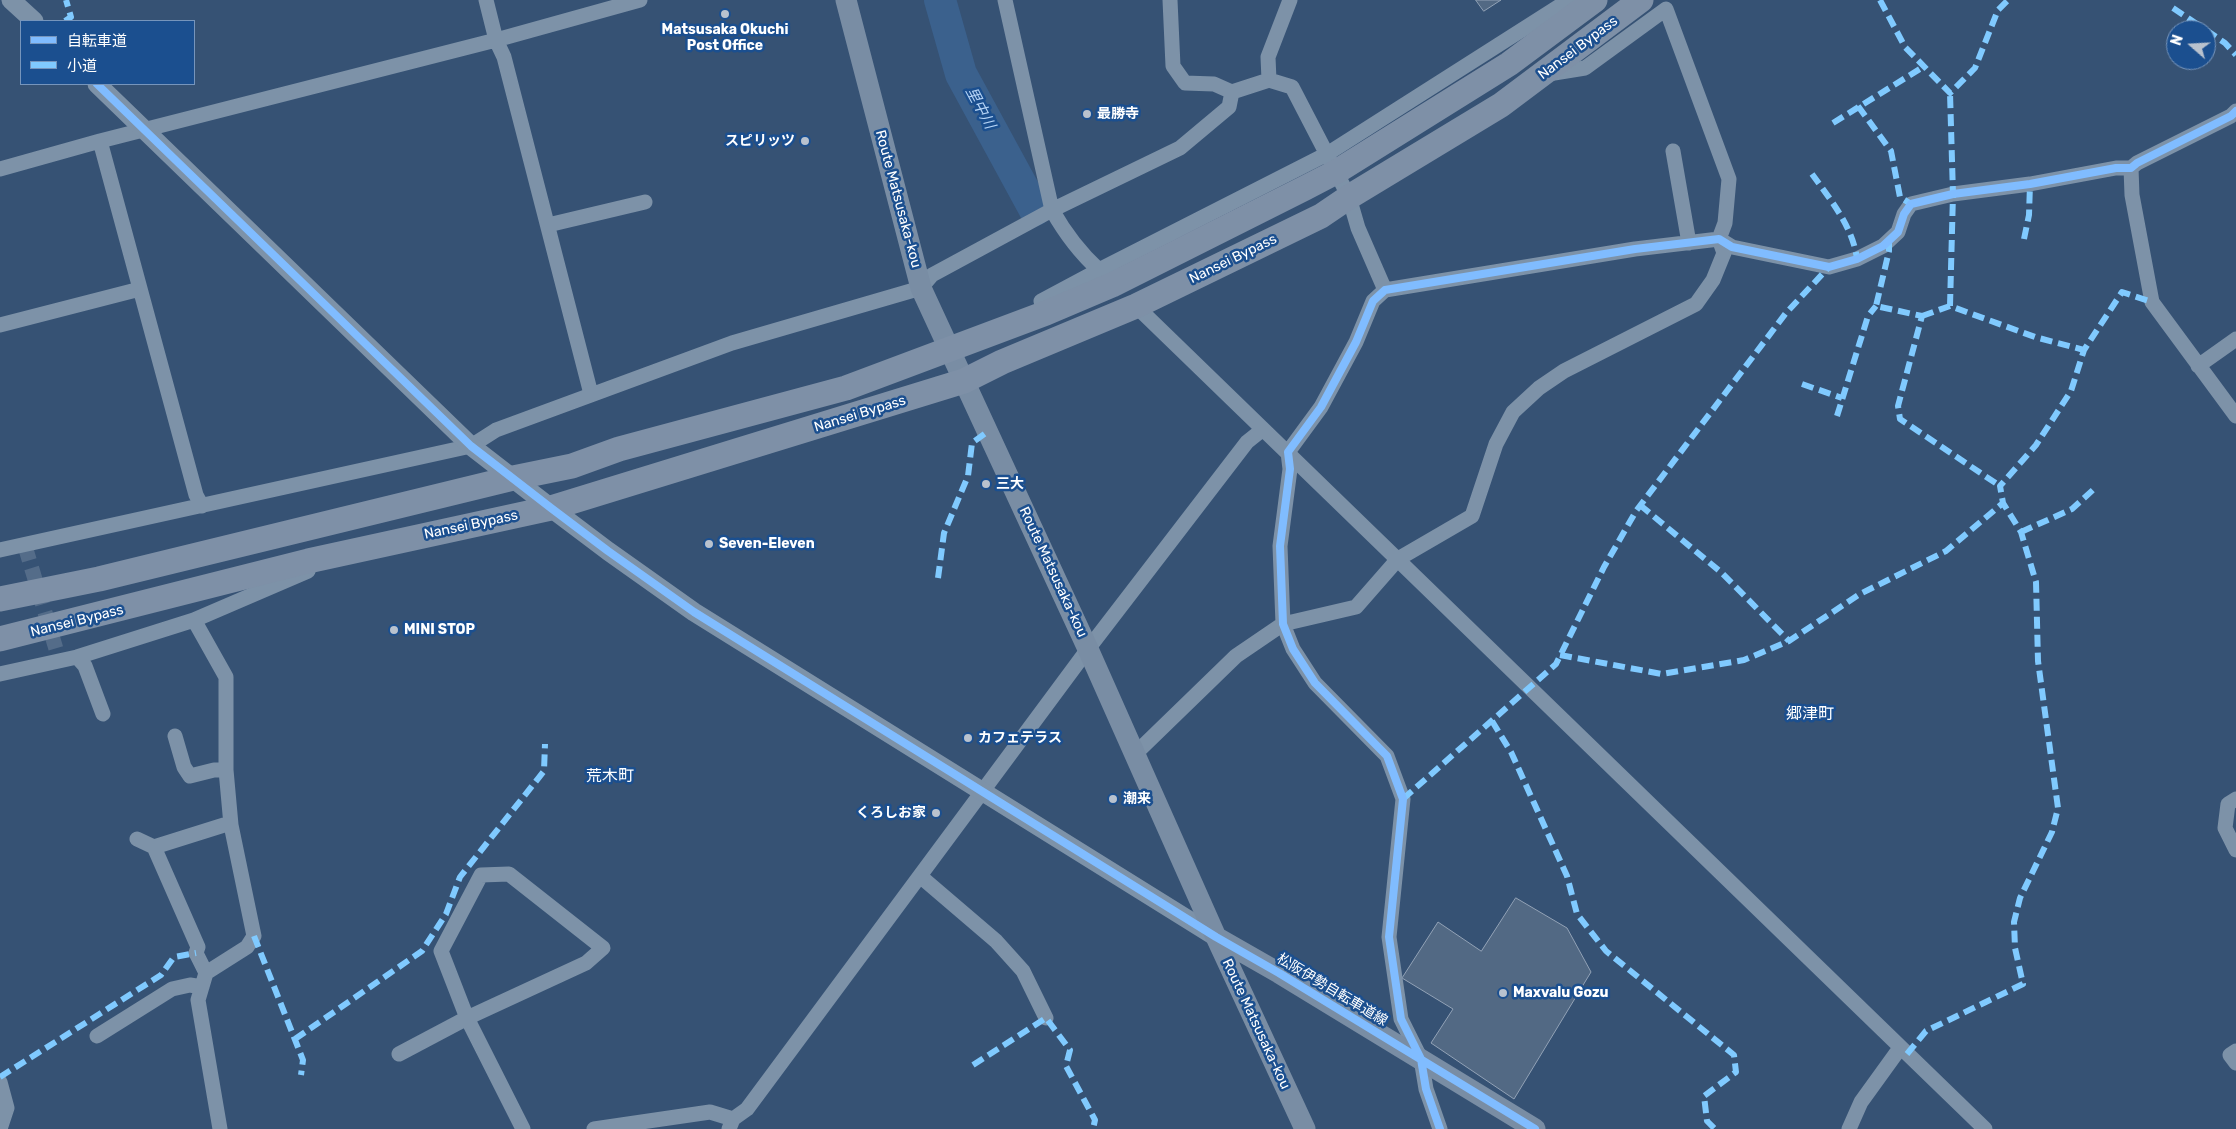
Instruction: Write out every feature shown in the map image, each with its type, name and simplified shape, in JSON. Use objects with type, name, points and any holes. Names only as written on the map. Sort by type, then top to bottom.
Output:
[{"type":"highway","name":"Nansei Bypass","points":[[0,599],[99,579],[513,478],[572,466],[619,448],[846,388],[1046,313],[1112,285],[1509,64],[1595,0]]},
{"type":"highway","name":"Nansei Bypass","points":[[0,639],[32,633],[308,561],[551,508],[964,381],[1002,362],[1136,306],[1321,216],[1501,105],[1641,0]]},
{"type":"main road","name":"Route Matsusaka-kou","points":[[846,0],[921,288],[1088,648],[1216,937],[1305,1129]]},
{"type":"main road","name":"松阪伊勢自転車道線","points":[[1216,937],[1279,973],[1535,1129]]},
{"type":"street","points":[[11,0],[33,20]]},
{"type":"street","points":[[486,0],[496,40],[504,57],[591,394]]},
{"type":"street","points":[[0,168],[496,40],[640,0]]},
{"type":"street","points":[[1005,0],[1052,210],[1064,232],[1099,270]]},
{"type":"street","points":[[1170,0],[1173,66],[1185,83],[1214,84],[1232,92],[1269,80],[1292,87],[1349,197],[1358,228],[1385,290]]},
{"type":"street","points":[[1269,80],[1268,57],[1290,0]]},
{"type":"street","points":[[1046,313],[1041,301],[1099,270],[1331,163],[1569,0]]},
{"type":"street","points":[[1135,754],[1236,656],[1282,624],[1356,607],[1398,559],[1472,516],[1496,444],[1513,412],[1539,388],[1564,371],[1696,304],[1713,280],[1724,253],[1719,239],[1725,223],[1729,179],[1666,9],[1585,68],[1541,75]]},
{"type":"street","points":[[98,85],[471,446],[551,508],[694,612],[1216,937]]},
{"type":"street","points":[[0,550],[471,446],[496,430],[732,343],[921,288],[932,275],[1052,210],[1180,148],[1229,107],[1232,92]]},
{"type":"street","points":[[1440,1129],[1426,1089],[1421,1059],[1401,1019],[1389,937],[1403,799],[1387,756],[1315,683],[1293,649],[1282,624],[1280,546],[1290,469],[1288,452],[1321,407],[1356,342],[1373,300],[1385,290],[1634,249],[1719,239],[1732,247],[1829,267],[1857,259],[1883,246],[1898,232],[1904,214],[1911,204],[1952,194],[2030,184],[2116,168],[2131,168],[2137,163],[2236,112]]},
{"type":"street","points":[[100,141],[196,495],[202,506]]},
{"type":"street","points":[[1673,151],[1689,243]]},
{"type":"street","points":[[2131,168],[2134,204],[2152,302],[2236,416]]},
{"type":"street","points":[[548,226],[645,202]]},
{"type":"street","points":[[0,325],[140,289]]},
{"type":"street","points":[[1136,306],[1985,1129]]},
{"type":"street","points":[[2198,366],[2236,339]]},
{"type":"street","points":[[594,1129],[710,1112],[731,1124],[747,1109],[1088,648],[1247,442],[1262,430]]},
{"type":"street","points":[[0,674],[76,657],[194,620],[310,570],[308,561]]},
{"type":"street","points":[[98,1036],[172,989],[204,980],[247,947],[254,936],[231,825],[226,770],[226,677],[194,620]]},
{"type":"street","points":[[76,657],[85,666],[103,714]]},
{"type":"street","points":[[175,736],[184,767],[190,776],[214,770],[226,770]]},
{"type":"street","points":[[2236,799],[2228,804],[2225,828],[2236,850]]},
{"type":"street","points":[[154,847],[224,825],[231,825]]},
{"type":"street","points":[[137,839],[154,847],[198,947],[196,953],[204,980],[198,1000],[220,1129]]},
{"type":"street","points":[[399,1054],[467,1018],[586,963],[603,948],[509,874],[481,875],[441,952],[467,1018],[523,1129]]},
{"type":"street","points":[[920,876],[996,941],[1023,971],[1046,1018]]},
{"type":"street","points":[[1849,1129],[1861,1102],[1900,1048]]},
{"type":"street","points":[[2236,1051],[2230,1055],[2236,1063]]},
{"type":"street","points":[[0,1082],[7,1108],[0,1129]]},
{"type":"building","points":[[1476,0],[1501,0],[1484,11]]},
{"type":"building","name":"Maxvalu Gozu","points":[[1516,898],[1567,928],[1591,972],[1514,1099],[1431,1043],[1453,1009],[1402,978],[1438,922],[1481,951]]},
{"type":"waterway","name":"里中川","points":[[940,0],[961,74],[1035,210]]},
{"type":"tunnel","points":[[25,546],[59,659]]},
{"type":"marked path","points":[[66,0],[71,17],[66,20]]},
{"type":"marked path","points":[[1880,0],[1905,47],[1950,93],[1975,68],[1998,10],[2008,0]]},
{"type":"marked path","points":[[2173,8],[2191,20]]},
{"type":"marked path","points":[[2216,37],[2236,55]]},
{"type":"marked path","points":[[1833,123],[1923,67]]},
{"type":"marked path","points":[[1950,93],[1953,194],[1950,306]]},
{"type":"marked path","points":[[1858,106],[1891,151],[1900,197],[1911,204]]},
{"type":"marked path","points":[[1812,174],[1846,225],[1855,247],[1857,259]]},
{"type":"marked path","points":[[2024,239],[2029,215],[2030,184]]},
{"type":"marked path","points":[[1889,240],[1889,251],[1876,306],[1922,316],[1898,406],[1900,419],[2000,486]]},
{"type":"marked path","points":[[1403,799],[1556,664],[1604,567],[1636,511],[1786,313],[1829,267]]},
{"type":"marked path","points":[[1907,1054],[1926,1031],[2023,984],[2015,948],[2014,922],[2020,898],[2052,832],[2058,808],[2038,661],[2036,582],[2021,532],[2003,503],[2000,486],[2036,445],[2071,391],[2084,350],[2122,292],[2152,302]]},
{"type":"marked path","points":[[1837,416],[1868,316],[1876,306]]},
{"type":"marked path","points":[[1922,316],[1950,306],[2035,337],[2084,350]]},
{"type":"marked path","points":[[1802,384],[1842,398]]},
{"type":"marked path","points":[[938,578],[944,533],[968,476],[972,443],[987,432]]},
{"type":"marked path","points":[[2021,532],[2072,509],[2094,489]]},
{"type":"marked path","points":[[1560,655],[1662,674],[1744,660],[1789,641],[1860,594],[1946,551],[2003,503]]},
{"type":"marked path","points":[[1640,505],[1722,573],[1789,641]]},
{"type":"marked path","points":[[1492,721],[1511,752],[1567,876],[1577,914],[1606,951],[1734,1055],[1736,1072],[1704,1096],[1707,1121],[1715,1129]]},
{"type":"marked path","points":[[295,1039],[422,951],[446,914],[460,877],[544,771],[545,744]]},
{"type":"marked path","points":[[254,936],[303,1060],[301,1075]]},
{"type":"marked path","points":[[0,1077],[161,975],[174,957],[196,953]]},
{"type":"marked path","points":[[973,1065],[1046,1018],[1070,1050],[1066,1066],[1095,1120],[1093,1129]]},
{"type":"cycle path","points":[[98,85],[471,446],[608,551],[694,612],[1216,937],[1279,973],[1535,1129]]},
{"type":"cycle path","points":[[1440,1129],[1426,1089],[1421,1059],[1401,1019],[1389,937],[1403,799],[1387,756],[1315,683],[1293,649],[1283,624],[1280,546],[1290,469],[1288,452],[1321,407],[1356,342],[1373,301],[1385,290],[1635,249],[1719,239],[1732,247],[1829,267],[1857,259],[1883,246],[1898,232],[1904,214],[1911,204],[1953,194],[2030,184],[2116,168],[2131,168],[2137,163],[2231,116],[2236,111]]},
{"type":"place","name":"Matsusaka Okuchi Post Office","points":[[725,14]]},
{"type":"place","name":"最勝寺","points":[[1087,114]]},
{"type":"place","name":"スピリッツ","points":[[805,141]]},
{"type":"place","name":"三大","points":[[986,484]]},
{"type":"place","name":"Seven-Eleven","points":[[709,544]]},
{"type":"place","name":"MINI STOP","points":[[394,630]]},
{"type":"place","name":"カフェテラス","points":[[968,738]]},
{"type":"place","name":"潮来","points":[[1113,799]]},
{"type":"place","name":"くろしお家","points":[[936,813]]},
{"type":"place","name":"Maxvalu Gozu","points":[[1503,993]]},
{"type":"district","name":"郷津町","points":[[1810,714]]},
{"type":"district","name":"荒木町","points":[[610,776]]}]
